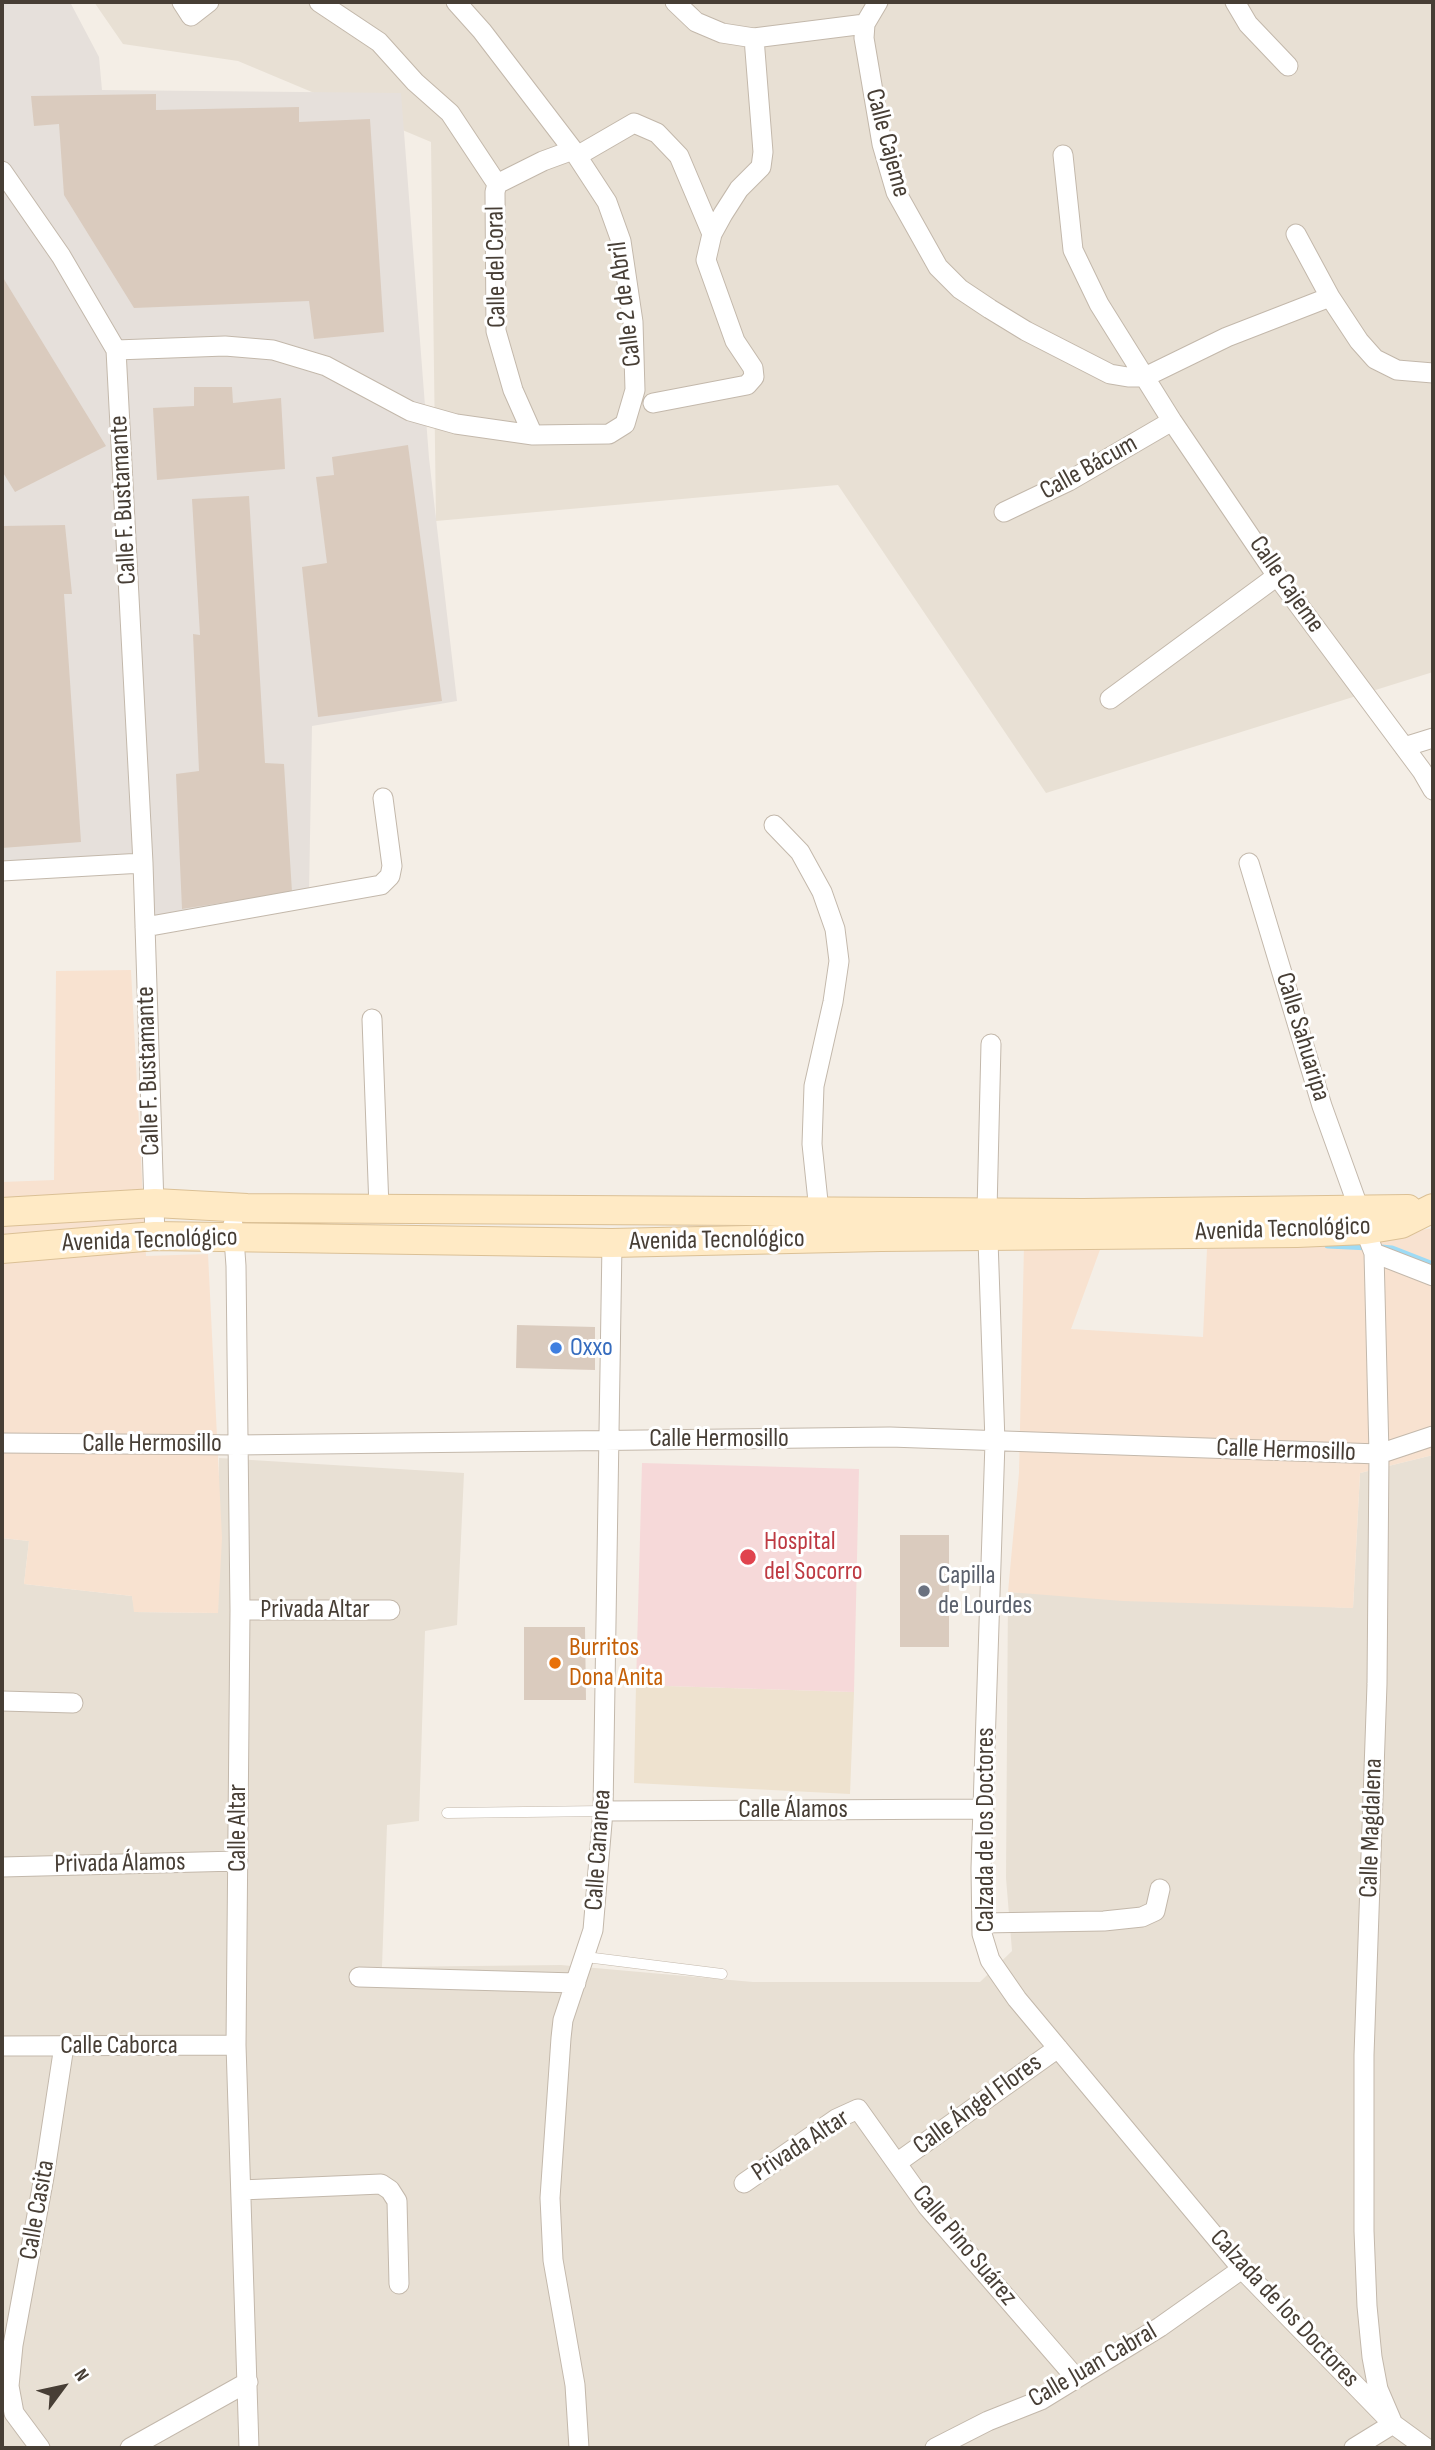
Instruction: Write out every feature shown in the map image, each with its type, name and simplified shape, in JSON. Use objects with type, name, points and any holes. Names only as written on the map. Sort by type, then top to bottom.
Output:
[{"type":"main road","name":"Avenida Tecnológico","points":[[2,1212],[155,1203],[233,1207],[818,1211],[987,1223]]},
{"type":"main road","name":"Avenida Tecnológico","points":[[2,1249],[155,1236],[612,1243],[987,1223],[1355,1227],[1431,1209]]},
{"type":"street","points":[[186,9],[209,2]]},
{"type":"street","name":"Calle del Coral","points":[[319,2],[379,42],[415,82],[450,113],[498,184],[495,192],[496,331],[513,390],[533,435]]},
{"type":"street","name":"Calle 2 de Abril","points":[[116,350],[225,345],[274,350],[326,366],[410,411],[456,424],[533,435],[608,434],[625,424],[635,390],[633,321],[621,241],[607,202],[575,153],[482,31],[456,2]]},
{"type":"street","points":[[675,2],[696,22],[722,33],[754,38],[864,24],[878,2]]},
{"type":"street","points":[[1234,2],[1248,24],[1288,66]]},
{"type":"street","name":"Calle Cajeme","points":[[864,24],[873,98],[895,192],[938,267],[960,289],[1026,331],[1110,374],[1145,377]]},
{"type":"street","points":[[653,403],[747,384],[754,377],[753,369],[735,341],[706,260],[712,234],[739,189],[761,166],[763,152],[754,38]]},
{"type":"street","points":[[498,184],[543,161],[575,153],[634,123],[657,133],[679,156],[712,234]]},
{"type":"street","name":"Calle Cajeme","points":[[1063,155],[1073,250],[1100,304],[1172,421],[1277,576],[1433,790]]},
{"type":"street","name":"Calle F. Bustamante","points":[[2,171],[61,256],[116,350],[143,863],[155,1236]]},
{"type":"street","points":[[1296,234],[1329,297],[1359,341],[1375,359],[1397,370],[1433,373]]},
{"type":"street","points":[[1145,377],[1227,337],[1329,297]]},
{"type":"street","name":"Calle Bácum","points":[[1003,512],[1069,481],[1172,421]]},
{"type":"street","points":[[1110,699],[1277,576]]},
{"type":"street","points":[[1404,747],[1433,738]]},
{"type":"street","points":[[145,927],[381,885],[390,876],[392,866],[383,798]]},
{"type":"street","points":[[774,825],[800,852],[822,892],[835,929],[839,961],[814,1086],[812,1144],[818,1211]]},
{"type":"street","points":[[2,871],[143,863]]},
{"type":"street","name":"Calle Sahuaripa","points":[[1249,863],[1322,1105],[1355,1227]]},
{"type":"street","points":[[372,1019],[379,1208]]},
{"type":"street","name":"Calzada de los Doctores","points":[[991,1044],[987,1223],[995,1443],[982,1923],[982,1934],[990,1960],[1017,1998],[1242,2269],[1393,2424],[1426,2448]]},
{"type":"street","name":"Calle Altar","points":[[233,1207],[240,1610],[236,2045],[249,2448]]},
{"type":"street","points":[[1355,1227],[1433,1276]]},
{"type":"street","name":"Calle Magdalena","points":[[1355,1227],[1379,1454],[1377,1684],[1364,2055],[1364,2231],[1372,2357],[1378,2389],[1393,2424]]},
{"type":"street","name":"Calle Cananea","points":[[579,2448],[575,2385],[553,2260],[551,2198],[563,2020],[593,1930],[603,1811],[612,1243]]},
{"type":"street","name":"Calle Hermosillo","points":[[2,1443],[237,1445],[890,1437],[995,1443],[1379,1454],[1433,1436]]},
{"type":"street","name":"Privada Altar","points":[[240,1610],[390,1610]]},
{"type":"street","points":[[2,1701],[73,1703]]},
{"type":"street","name":"Calle Álamos","points":[[603,1811],[984,1809]]},
{"type":"street","name":"Privada Álamos","points":[[2,1867],[238,1861]]},
{"type":"street","points":[[982,1923],[1104,1921],[1142,1917],[1154,1911],[1160,1889]]},
{"type":"street","points":[[359,1977],[576,1983]]},
{"type":"street","name":"Calle Caborca","points":[[2,2046],[236,2045]]},
{"type":"street","name":"Calle Casita","points":[[40,2448],[14,2413],[9,2386],[13,2345],[44,2177],[64,2046]]},
{"type":"street","name":"Calle Ángel Flores","points":[[898,2162],[1058,2048]]},
{"type":"street","name":"Privada Altar","points":[[744,2183],[836,2119],[858,2109]]},
{"type":"street","name":"Calle Pino Suárez","points":[[858,2109],[928,2206],[1076,2378]]},
{"type":"street","points":[[241,2190],[381,2184],[390,2190],[397,2201],[399,2284]]},
{"type":"street","name":"Calle Juan Cabral","points":[[934,2448],[988,2421],[1041,2400],[1160,2327],[1242,2269]]},
{"type":"street","points":[[130,2448],[248,2382]]},
{"type":"street","points":[[1354,2448],[1393,2424]]},
{"type":"lane","points":[[447,1813],[603,1811]]},
{"type":"lane","points":[[586,1956],[722,1974]]},
{"type":"shaded area","points":[[2,2],[70,2],[99,57],[102,90],[401,93],[429,458],[457,701],[312,726],[309,892],[155,922],[143,861],[2,869]]},
{"type":"shaded area","points":[[94,2],[1433,2],[1433,672],[1046,793],[838,485],[436,521],[431,142],[238,61],[123,44]]},
{"type":"shaded area","points":[[131,970],[146,1256],[208,1254],[222,1538],[218,1613],[134,1612],[132,1596],[24,1584],[29,1541],[2,1538],[2,1182],[54,1180],[56,971]]},
{"type":"shaded area","points":[[1433,1228],[1433,1455],[1360,1473],[1353,1608],[1123,1601],[1008,1592],[1019,1473],[1024,1245],[1101,1247],[1071,1329],[1203,1337],[1207,1249],[1347,1244]]},
{"type":"shaded area","points":[[1433,1455],[1433,2448],[2,2448],[2,1538],[29,1541],[24,1584],[132,1596],[135,1612],[218,1613],[219,1458],[464,1473],[457,1625],[425,1631],[419,1821],[387,1825],[382,1967],[561,1965],[753,1982],[980,1982],[1012,1951],[1006,1878],[1008,1592],[1353,1608],[1360,1473]]},
{"type":"shaded area","name":"Hospital del Socorro","points":[[642,1463],[859,1469],[854,1692],[636,1685]]},
{"type":"shaded area","points":[[636,1685],[854,1692],[850,1794],[634,1783]]},
{"type":"building","points":[[156,94],[156,110],[299,107],[299,122],[370,119],[384,332],[314,339],[309,301],[134,308],[64,195],[59,124],[34,126],[31,96]]},
{"type":"building","points":[[2,276],[106,446],[15,492],[2,471]]},
{"type":"building","points":[[194,387],[232,387],[233,403],[281,398],[285,469],[157,480],[153,408],[194,406]]},
{"type":"building","points":[[408,445],[442,701],[318,717],[302,567],[327,563],[316,477],[334,475],[332,457]]},
{"type":"building","points":[[249,496],[265,763],[284,764],[292,892],[182,909],[176,774],[199,771],[193,634],[200,635],[192,499]]},
{"type":"building","points":[[65,525],[72,594],[64,594],[81,842],[2,848],[2,526]]},
{"type":"building","name":"Oxxo","points":[[517,1325],[595,1327],[595,1370],[516,1368]]},
{"type":"building","name":"Capilla de Lourdes","points":[[900,1535],[949,1535],[949,1647],[900,1647]]},
{"type":"building","name":"Burritos Dona Anita","points":[[524,1627],[585,1627],[586,1700],[524,1700]]},
{"type":"waterway","points":[[1328,1245],[1369,1247]]},
{"type":"waterway","points":[[1381,1248],[1392,1249],[1433,1265]]},
{"type":"place","name":"Oxxo","points":[[556,1348]]},
{"type":"place","name":"Hospital del Socorro","points":[[748,1557]]},
{"type":"place","name":"Capilla de Lourdes","points":[[924,1591]]},
{"type":"place","name":"Burritos Dona Anita","points":[[555,1663]]}]
